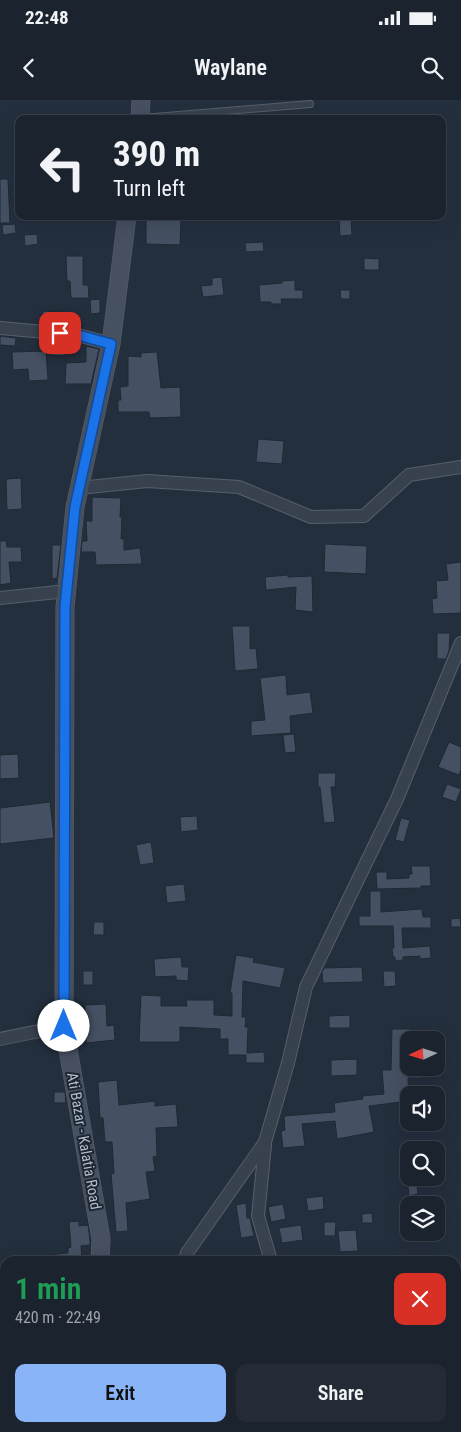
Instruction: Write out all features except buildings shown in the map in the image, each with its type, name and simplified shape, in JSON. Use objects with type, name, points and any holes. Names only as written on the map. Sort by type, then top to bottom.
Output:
[{"type":"main road","points":[[140,115],[141,100]]},
{"type":"main road","name":"Ati Bazar - Kalatia Road","points":[[100,1256],[101,1239],[64,1026],[65,607],[75,507],[111,344],[127,220]]},
{"type":"street","points":[[0,328],[78,335],[111,344]]},
{"type":"street","points":[[79,488],[148,481],[240,487],[312,516],[364,516],[410,475],[461,468]]},
{"type":"street","points":[[0,598],[67,591]]},
{"type":"street","points":[[270,1256],[258,1216],[265,1142],[288,1063],[306,987],[396,799],[461,643]]},
{"type":"street","points":[[0,1038],[64,1026]]},
{"type":"street","points":[[186,1256],[265,1142]]},
{"type":"lane","points":[[185,115],[310,104]]},
{"type":"route","points":[[60,333],[78,335],[111,344],[75,507],[65,607],[64,1026]]}]
